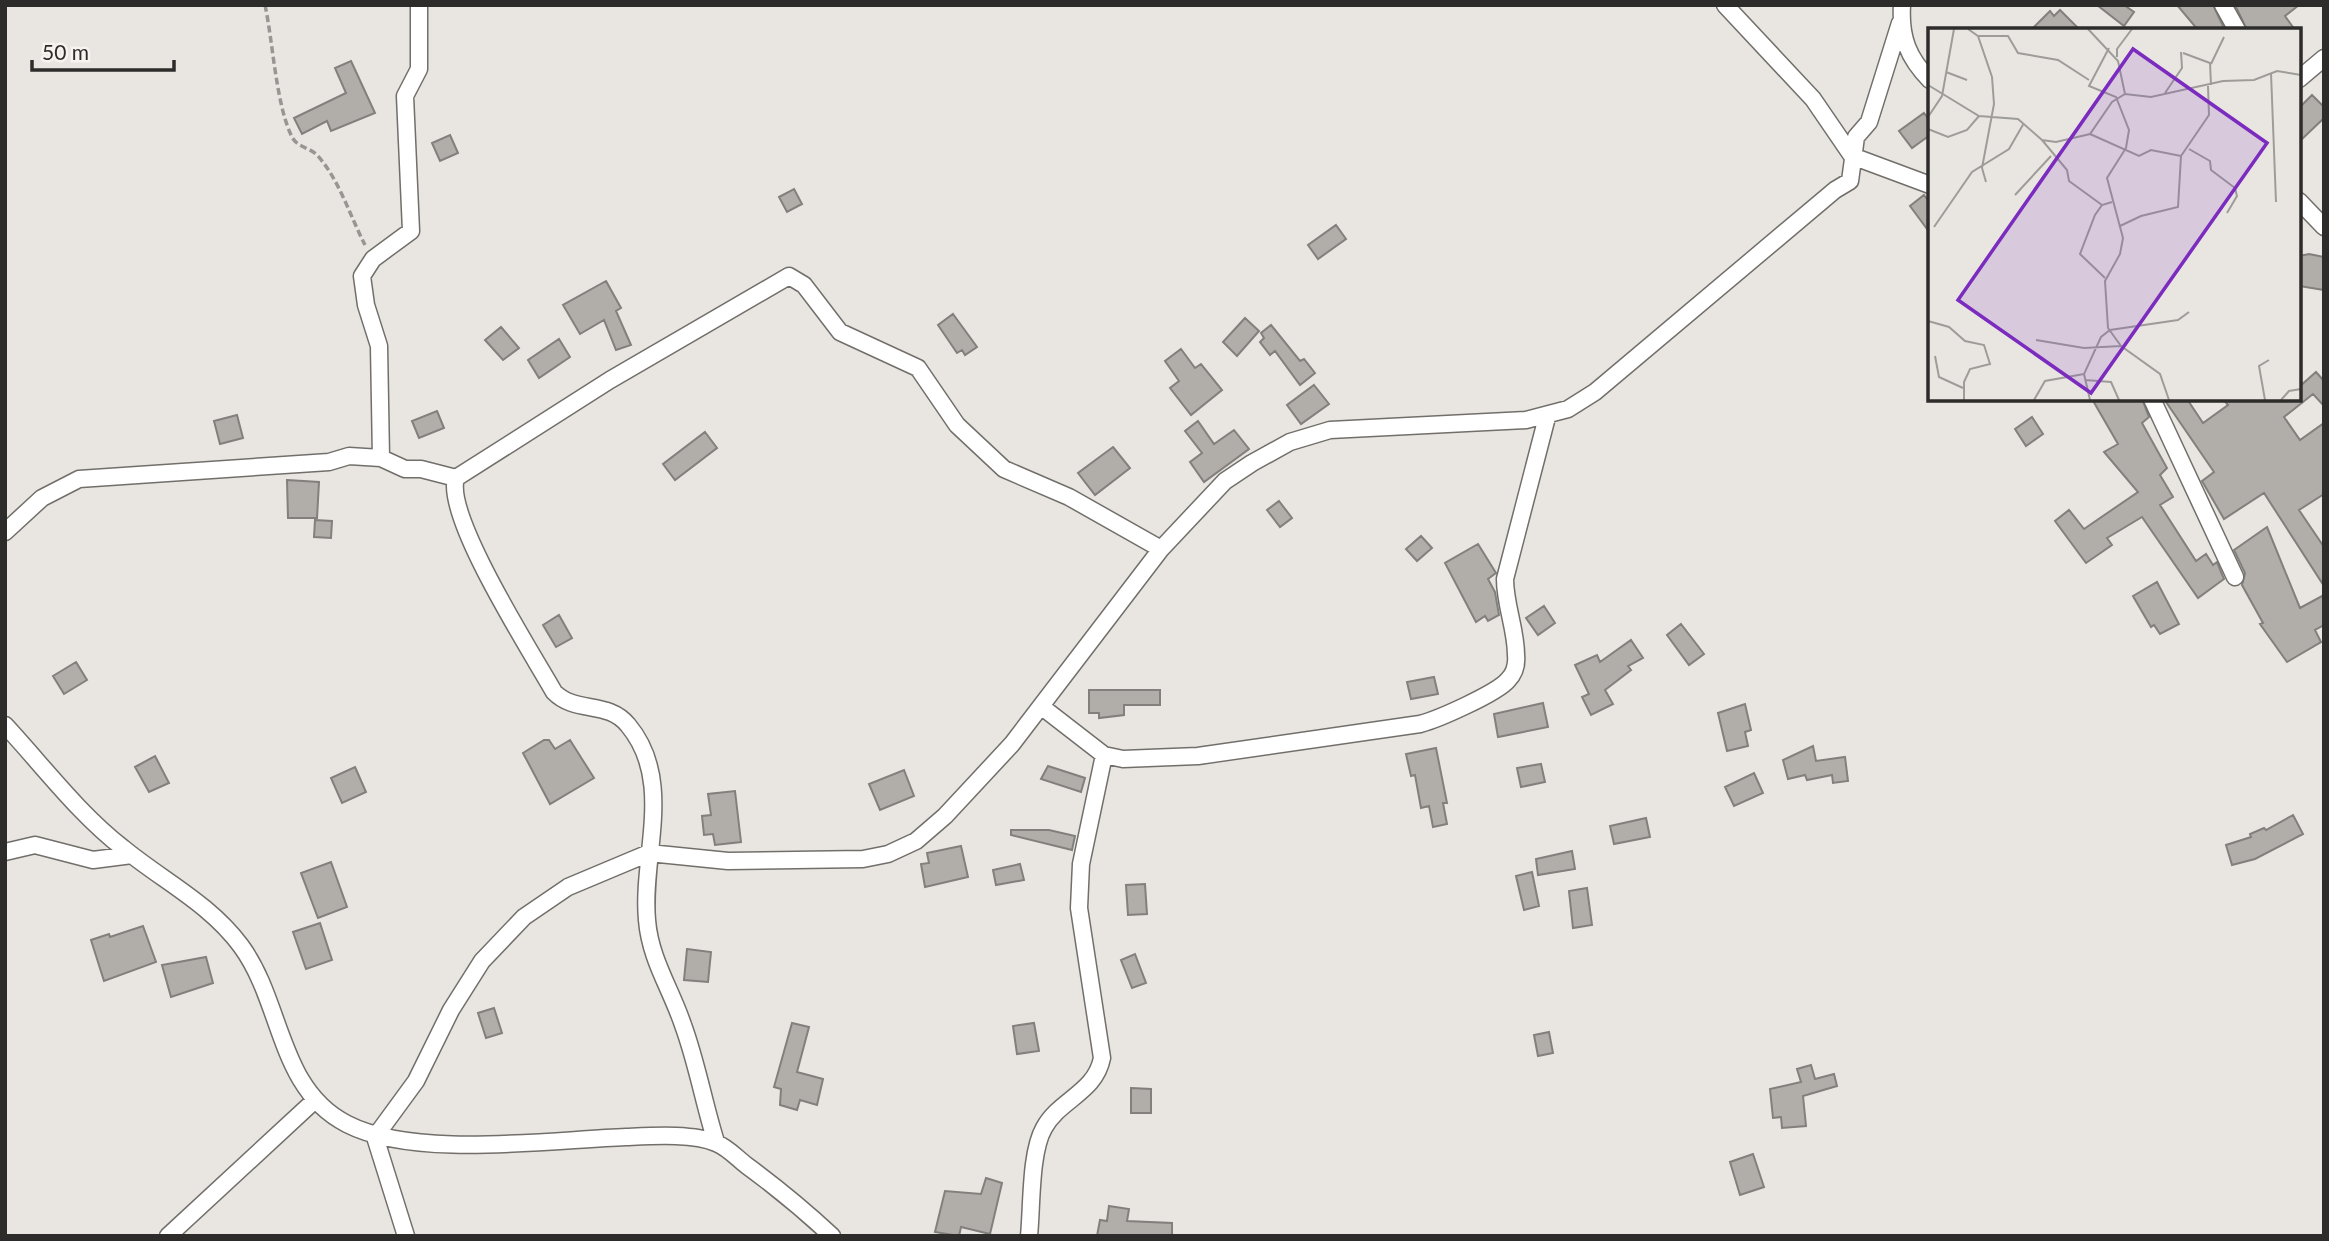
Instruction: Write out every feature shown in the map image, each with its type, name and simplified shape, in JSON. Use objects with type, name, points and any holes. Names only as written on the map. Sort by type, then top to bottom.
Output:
[{"type":"street","points":[[381,458],[379,346],[366,305],[362,276],[373,259],[411,231],[405,96],[419,69],[419,5]]},
{"type":"street","points":[[1725,5],[1813,99],[1852,156],[1928,184]]},
{"type":"street","points":[[375,1137],[416,1081],[450,1010],[482,961],[524,917],[568,887],[649,853],[728,861],[863,859],[888,854],[916,841],[945,816],[1042,707],[1161,550],[1225,481],[1290,442],[1330,430],[1526,421],[1568,409],[1595,392],[1813,208],[1850,181],[1856,137],[1869,122],[1900,23],[1902,5]]},
{"type":"street","points":[[2223,5],[2236,28]]},
{"type":"street","points":[[1900,23],[1906,48],[1928,77]]},
{"type":"street","points":[[2301,77],[2324,58]]},
{"type":"street","points":[[2301,203],[2324,227]]},
{"type":"street","points":[[5,532],[42,498],[79,479],[329,462],[349,456],[381,458],[405,470],[421,469],[456,478],[610,380],[789,276],[804,285],[840,332],[918,368],[957,425],[1004,469],[1069,497],[1161,550]]},
{"type":"street","points":[[2153,401],[2235,577]]},
{"type":"street","points":[[1042,707],[1104,755],[1123,759],[1198,756],[1420,724],[1437,719],[1507,682],[1515,671],[1516,653],[1505,597],[1505,579],[1547,416]]},
{"type":"street","points":[[456,478],[455,498],[470,541],[554,692],[563,702],[576,707],[593,707],[614,713],[628,724],[640,744],[651,773],[654,803],[646,901],[652,948],[658,971],[683,1024],[716,1142]]},
{"type":"street","points":[[5,725],[100,828],[132,855],[188,893],[221,922],[242,947],[270,998],[286,1053],[314,1101],[344,1123],[375,1137],[421,1143],[678,1137],[716,1142],[792,1199],[832,1236]]},
{"type":"street","points":[[1029,1236],[1037,1146],[1043,1128],[1085,1090],[1097,1075],[1102,1058],[1079,908],[1080,864],[1104,755]]},
{"type":"street","points":[[5,852],[34,845],[93,860],[132,855]]},
{"type":"street","points":[[168,1236],[314,1101]]},
{"type":"street","points":[[375,1137],[406,1236]]},
{"type":"path","points":[[265,5],[281,95],[292,137],[300,147],[315,153],[330,174],[373,259]]},
{"type":"building","points":[[2097,5],[2124,5],[2134,12],[2124,26]]},
{"type":"building","points":[[2177,5],[2213,5],[2224,28],[2196,28]]},
{"type":"building","points":[[2235,5],[2299,5],[2285,16],[2294,28],[2246,28]]},
{"type":"building","points":[[2060,10],[2078,28],[2033,28],[2050,11],[2054,16]]},
{"type":"building","points":[[351,61],[375,113],[331,131],[327,121],[302,134],[294,118],[346,93],[335,68]]},
{"type":"building","points":[[2312,95],[2324,107],[2324,118],[2301,140],[2301,106]]},
{"type":"building","points":[[1924,113],[1928,118],[1928,136],[1912,148],[1899,131]]},
{"type":"building","points":[[450,135],[458,153],[440,161],[432,143]]},
{"type":"building","points":[[794,189],[802,204],[787,212],[779,197]]},
{"type":"building","points":[[1924,195],[1928,200],[1928,230],[1910,206]]},
{"type":"building","points":[[1336,225],[1346,239],[1318,259],[1308,245]]},
{"type":"building","points":[[2301,256],[2324,257],[2324,290],[2301,286]]},
{"type":"building","points":[[606,281],[621,308],[616,311],[631,345],[616,350],[604,320],[580,334],[563,305]]},
{"type":"building","points":[[953,314],[977,347],[965,355],[962,350],[957,353],[938,325]]},
{"type":"building","points":[[1245,318],[1259,331],[1237,356],[1223,342]]},
{"type":"building","points":[[1271,325],[1300,361],[1304,359],[1315,373],[1300,385],[1275,351],[1270,355],[1260,342],[1264,338],[1261,333]]},
{"type":"building","points":[[501,327],[519,348],[503,360],[485,340]]},
{"type":"building","points":[[559,339],[570,357],[539,378],[528,360]]},
{"type":"building","points":[[1181,349],[1195,368],[1201,364],[1222,390],[1191,415],[1170,388],[1179,381],[1165,361]]},
{"type":"building","points":[[2316,372],[2324,381],[2324,406],[2313,394],[2284,417],[2300,440],[2324,423],[2324,494],[2299,510],[2324,547],[2324,586],[2264,493],[2224,519],[2202,481],[2214,472],[2165,401],[2188,401],[2203,423],[2228,405],[2225,401],[2301,401],[2301,385]]},
{"type":"building","points":[[1314,385],[1329,404],[1301,424],[1287,405]]},
{"type":"building","points":[[2093,401],[2143,401],[2149,417],[2142,423],[2167,468],[2160,475],[2173,497],[2160,505],[2196,561],[2206,554],[2213,565],[2217,562],[2224,579],[2198,598],[2142,517],[2107,538],[2112,545],[2086,563],[2055,521],[2069,510],[2084,529],[2138,492],[2104,452],[2118,444]]},
{"type":"building","points":[[437,411],[444,428],[419,438],[412,421]]},
{"type":"building","points":[[237,415],[243,438],[220,444],[214,421]]},
{"type":"building","points":[[2032,417],[2043,434],[2026,446],[2015,429]]},
{"type":"building","points":[[1198,421],[1214,444],[1234,430],[1249,449],[1204,482],[1190,462],[1202,453],[1185,431]]},
{"type":"building","points":[[705,432],[717,448],[675,480],[663,464]]},
{"type":"building","points":[[1113,447],[1130,468],[1095,495],[1078,473]]},
{"type":"building","points":[[287,480],[319,482],[317,518],[288,518]]},
{"type":"building","points":[[1279,501],[1292,518],[1280,527],[1267,510]]},
{"type":"building","points":[[315,520],[332,521],[331,538],[314,537]]},
{"type":"building","points":[[2267,527],[2300,608],[2324,595],[2324,625],[2315,630],[2321,642],[2287,662],[2260,624],[2263,623],[2242,585],[2245,573],[2234,550]]},
{"type":"building","points":[[1421,536],[1432,548],[1417,561],[1406,549]]},
{"type":"building","points":[[1478,544],[1496,573],[1488,579],[1495,592],[1499,615],[1488,621],[1485,616],[1476,622],[1445,563]]},
{"type":"building","points":[[2157,582],[2179,624],[2160,634],[2154,625],[2151,627],[2133,596]]},
{"type":"building","points":[[1544,606],[1555,623],[1538,635],[1526,618]]},
{"type":"building","points":[[559,615],[572,638],[556,647],[543,625]]},
{"type":"building","points":[[1681,624],[1704,654],[1689,665],[1667,635]]},
{"type":"building","points":[[1631,640],[1643,658],[1628,666],[1631,670],[1605,690],[1613,704],[1591,715],[1582,697],[1589,694],[1575,665],[1597,655],[1600,662]]},
{"type":"building","points":[[76,662],[87,680],[64,694],[53,676]]},
{"type":"building","points":[[1434,677],[1438,694],[1411,699],[1407,682]]},
{"type":"building","points":[[1089,690],[1160,690],[1160,705],[1124,705],[1124,715],[1099,718],[1099,713],[1089,713]]},
{"type":"building","points":[[1543,703],[1548,727],[1498,737],[1494,714]]},
{"type":"building","points":[[1745,704],[1751,730],[1745,732],[1748,746],[1727,751],[1718,713]]},
{"type":"building","points":[[544,740],[549,740],[555,749],[570,740],[594,778],[550,804],[523,753]]},
{"type":"building","points":[[1813,746],[1816,761],[1845,757],[1848,781],[1833,783],[1832,775],[1807,780],[1805,775],[1788,779],[1783,760]]},
{"type":"building","points":[[1436,748],[1447,803],[1443,803],[1447,824],[1433,827],[1429,806],[1421,808],[1415,775],[1411,776],[1406,754]]},
{"type":"building","points":[[155,756],[169,783],[149,792],[135,767]]},
{"type":"building","points":[[1541,764],[1545,782],[1521,787],[1517,768]]},
{"type":"building","points":[[1048,766],[1085,778],[1081,792],[1041,779]]},
{"type":"building","points":[[355,767],[366,792],[342,803],[331,778]]},
{"type":"building","points":[[904,770],[914,796],[880,810],[869,784]]},
{"type":"building","points":[[1754,773],[1763,793],[1734,806],[1725,787]]},
{"type":"building","points":[[735,791],[741,842],[715,845],[713,834],[704,835],[702,816],[711,815],[708,794]]},
{"type":"building","points":[[2293,815],[2303,834],[2255,859],[2232,865],[2226,845],[2251,837],[2250,834],[2264,828],[2266,830]]},
{"type":"building","points":[[1646,818],[1650,837],[1614,844],[1610,826]]},
{"type":"building","points":[[1011,830],[1049,830],[1075,836],[1072,850],[1011,835]]},
{"type":"building","points":[[961,846],[968,877],[925,887],[921,864],[929,863],[927,853]]},
{"type":"building","points":[[1572,851],[1575,869],[1538,875],[1536,859]]},
{"type":"building","points":[[331,862],[347,907],[318,918],[301,873]]},
{"type":"building","points":[[1020,864],[1024,880],[996,885],[993,870]]},
{"type":"building","points":[[1532,872],[1539,906],[1524,910],[1516,876]]},
{"type":"building","points":[[1145,884],[1147,914],[1128,915],[1126,885]]},
{"type":"building","points":[[1587,888],[1592,925],[1573,928],[1569,891]]},
{"type":"building","points":[[320,923],[332,960],[306,969],[293,932]]},
{"type":"building","points":[[143,926],[156,962],[104,981],[91,940]]},
{"type":"building","points":[[687,949],[711,952],[708,982],[684,980]]},
{"type":"building","points":[[1135,954],[1146,983],[1132,988],[1121,960]]},
{"type":"building","points":[[206,957],[213,983],[171,997],[162,965]]},
{"type":"building","points":[[494,1008],[502,1033],[486,1038],[478,1013]]},
{"type":"building","points":[[792,1023],[809,1027],[797,1072],[823,1079],[817,1105],[800,1100],[797,1110],[780,1105],[781,1089],[774,1087]]},
{"type":"building","points":[[1034,1023],[1039,1051],[1017,1054],[1013,1026]]},
{"type":"building","points":[[1549,1032],[1553,1053],[1538,1056],[1534,1035]]},
{"type":"building","points":[[1811,1065],[1815,1079],[1834,1074],[1837,1086],[1803,1096],[1806,1126],[1782,1128],[1781,1117],[1773,1118],[1770,1089],[1801,1082],[1797,1069]]},
{"type":"building","points":[[1131,1088],[1151,1089],[1151,1113],[1131,1113]]},
{"type":"building","points":[[1753,1154],[1764,1187],[1740,1195],[1730,1162]]},
{"type":"building","points":[[986,1178],[1002,1183],[990,1234],[961,1227],[959,1236],[935,1232],[945,1191],[981,1194]]},
{"type":"building","points":[[1109,1206],[1129,1209],[1127,1221],[1172,1223],[1172,1236],[1097,1236],[1100,1220],[1107,1221]]}]
